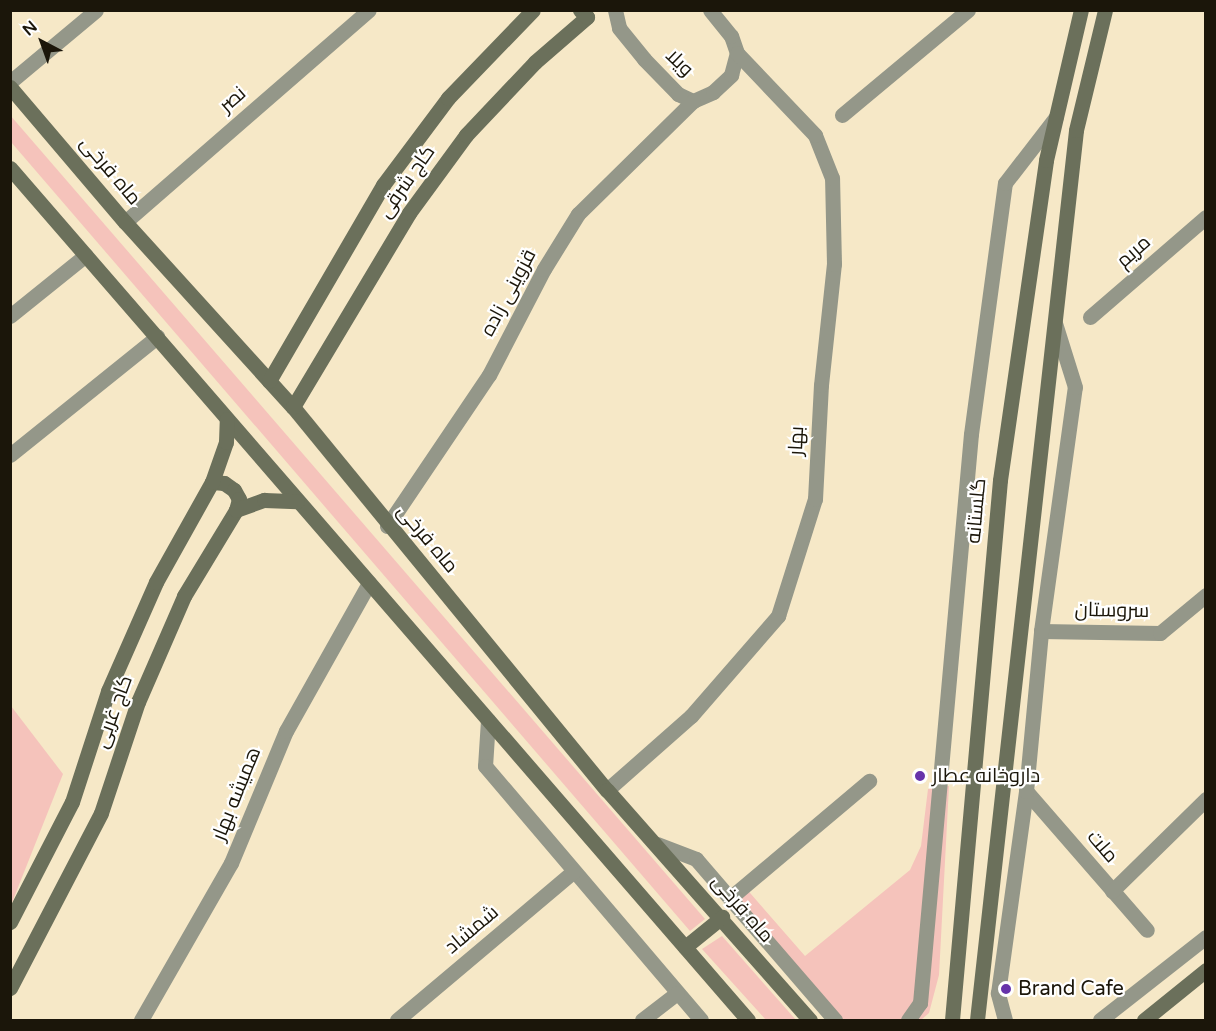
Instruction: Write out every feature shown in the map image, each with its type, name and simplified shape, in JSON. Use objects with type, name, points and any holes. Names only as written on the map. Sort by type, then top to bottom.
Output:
[{"type":"main road","name":"کاج شرقی","points":[[269,381],[383,185],[448,98],[533,10]]},
{"type":"main road","name":"کاج شرقی","points":[[293,408],[415,205],[466,135],[535,62],[587,17],[580,10]]},
{"type":"main road","name":"گلستانه","points":[[951,1017],[1000,480],[1046,160],[1081,10]]},
{"type":"main road","points":[[977,1020],[1076,130],[1105,10]]},
{"type":"main road","name":"ماه فرخی","points":[[10,85],[125,222],[293,408],[387,526],[607,790],[722,917],[810,1020]]},
{"type":"main road","points":[[10,168],[748,1020]]},
{"type":"main road","name":"کاج غربی","points":[[10,922],[72,802],[108,691],[156,582],[212,482],[226,442],[227,419]]},
{"type":"main road","points":[[212,482],[224,483],[234,490],[238,499],[236,510],[264,500],[297,501]]},
{"type":"main road","name":"کاج غربی","points":[[10,988],[101,813],[138,702],[184,596],[236,510]]},
{"type":"main road","points":[[685,947],[722,917]]},
{"type":"main road","points":[[1144,1020],[1206,970]]},
{"type":"street","points":[[10,85],[96,10]]},
{"type":"street","name":"نصر","points":[[125,222],[369,10]]},
{"type":"street","name":"ویلا","points":[[615,10],[619,28],[644,58],[678,94],[693,100],[714,92],[731,75],[737,53]]},
{"type":"street","points":[[710,10],[731,36],[737,53]]},
{"type":"street","points":[[842,115],[968,10]]},
{"type":"street","name":"بهار","points":[[607,790],[692,716],[778,616],[815,500],[821,385],[834,264],[832,178],[815,135],[737,53]]},
{"type":"street","name":"قزوینی زاده","points":[[387,526],[489,375],[544,269],[578,214],[693,100]]},
{"type":"street","points":[[908,1020],[920,1003],[971,434],[1005,183],[1056,117]]},
{"type":"street","name":"مریم","points":[[1090,317],[1206,217]]},
{"type":"street","points":[[10,316],[86,255]]},
{"type":"street","points":[[1005,1020],[998,993],[1026,791],[1041,631],[1075,387],[1055,323]]},
{"type":"street","points":[[10,455],[156,337]]},
{"type":"street","name":"همیشه بهار","points":[[141,1020],[231,863],[285,731],[369,583]]},
{"type":"street","name":"سروستان","points":[[1041,631],[1160,633],[1206,595]]},
{"type":"street","points":[[488,720],[485,766],[701,1020]]},
{"type":"street","points":[[730,898],[869,780]]},
{"type":"street","name":"ملت","points":[[1026,791],[1147,930]]},
{"type":"street","points":[[1112,891],[1206,799]]},
{"type":"street","points":[[657,844],[696,859],[835,1020]]},
{"type":"street","name":"شمشاد","points":[[397,1020],[573,872]]},
{"type":"street","points":[[1100,1020],[1206,937]]},
{"type":"street","points":[[642,1020],[677,993]]},
{"type":"shaded area","points":[[10,115],[705,919],[690,931],[11,142]]},
{"type":"shaded area","points":[[11,706],[63,774],[11,905]]},
{"type":"shaded area","points":[[949,786],[939,975],[929,1013],[921,1020],[833,1020],[727,904],[744,886],[805,956],[910,870],[921,846],[928,789]]},
{"type":"shaded area","points":[[722,936],[796,1020],[766,1020],[702,949]]},
{"type":"place","name":"داروخانه عطار","points":[[920,776]]},
{"type":"place","name":"Brand Cafe","points":[[1006,989]]}]
